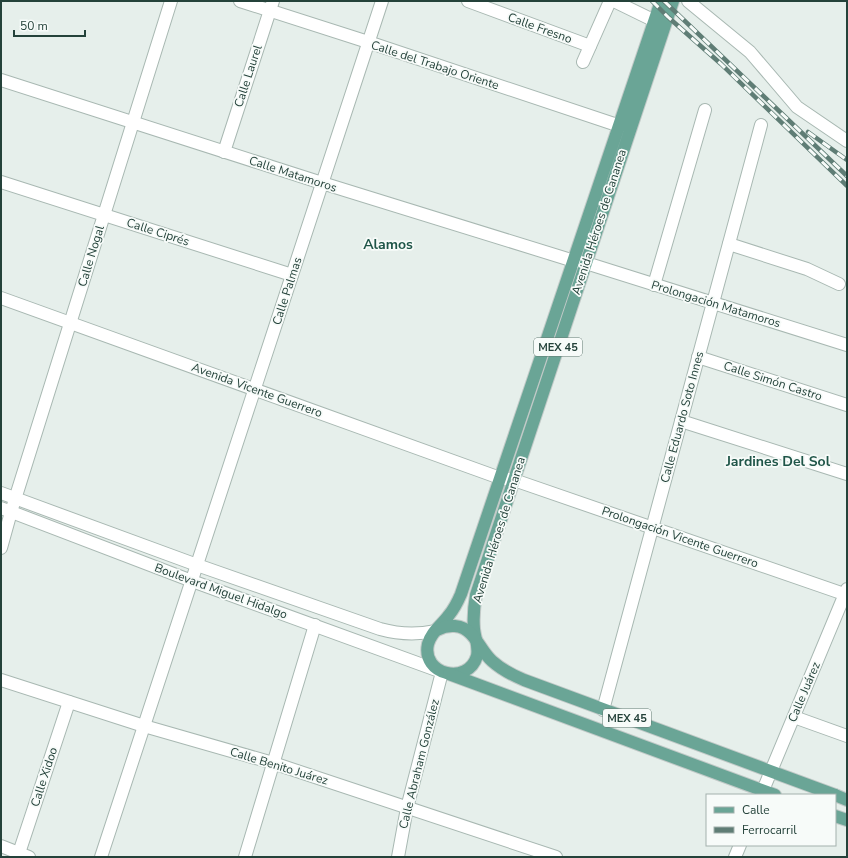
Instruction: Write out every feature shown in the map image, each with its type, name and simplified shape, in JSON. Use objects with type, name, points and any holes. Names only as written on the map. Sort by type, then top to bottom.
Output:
[{"type":"main road","name":"Avenida Héroes de Cananea","points":[[625,128],[574,261],[461,594],[450,614],[430,638],[428,654],[436,668],[442,672],[451,674],[467,670],[473,664],[476,656],[478,648],[474,606],[476,595],[586,263],[625,128],[654,20],[661,1]]},
{"type":"main road","name":"Avenida Héroes de Cananea","points":[[654,20],[673,1]]},
{"type":"main road","name":"MEX 45","points":[[435,631],[450,626],[457,626],[471,633],[491,660],[512,675],[832,794]]},
{"type":"main road","name":"MEX 45","points":[[442,672],[762,793]]},
{"type":"main road","name":"MEX 45","points":[[836,795],[847,800]]},
{"type":"main road","points":[[836,816],[847,820]]},
{"type":"street","name":"Calle Nogal","points":[[1,548],[6,510],[15,498],[172,1]]},
{"type":"street","name":"Calle del Trabajo Oriente","points":[[240,1],[271,6],[368,42],[625,128]]},
{"type":"street","name":"Calle Palmas","points":[[102,857],[382,1]]},
{"type":"street","name":"Calle Fresno","points":[[468,1],[590,46]]},
{"type":"street","points":[[583,62],[610,1]]},
{"type":"street","points":[[614,1],[654,20]]},
{"type":"street","points":[[630,1],[654,20]]},
{"type":"street","points":[[688,1],[750,52],[797,107],[847,141]]},
{"type":"street","name":"Calle Laurel","points":[[224,152],[271,6]]},
{"type":"street","name":"Calle Matamoros","points":[[1,80],[322,183],[574,261],[586,263]]},
{"type":"street","points":[[654,285],[705,110]]},
{"type":"street","name":"Calle Eduardo Soto Innes","points":[[603,710],[761,125]]},
{"type":"street","name":"Calle Ciprés","points":[[1,182],[292,275]]},
{"type":"street","points":[[729,244],[807,269],[839,284]]},
{"type":"street","name":"Prolongación Matamoros","points":[[586,263],[847,345]]},
{"type":"street","name":"Avenida Vicente Guerrero","points":[[1,298],[500,478],[514,480]]},
{"type":"street","name":"Calle Simón Castro","points":[[698,357],[847,405]]},
{"type":"street","points":[[681,421],[847,474]]},
{"type":"street","name":"Prolongación Vicente Guerrero","points":[[514,480],[846,593]]},
{"type":"street","name":"Boulevard Miguel Hidalgo","points":[[1,493],[197,565],[380,629],[407,634],[435,631]]},
{"type":"street","name":"Boulevard Miguel Hidalgo","points":[[6,510],[192,581],[442,672]]},
{"type":"street","name":"Calle Juárez","points":[[762,793],[846,593]]},
{"type":"street","points":[[244,857],[315,625]]},
{"type":"street","points":[[374,647],[380,629]]},
{"type":"street","name":"Calle Abraham González","points":[[398,857],[407,808],[442,672]]},
{"type":"street","name":"Calle Benito Juárez","points":[[1,680],[144,726],[273,763],[556,857]]},
{"type":"street","name":"Calle Xidoo","points":[[24,855],[69,702]]},
{"type":"street","points":[[794,717],[847,736]]},
{"type":"street","points":[[1,846],[24,855]]},
{"type":"street","points":[[735,857],[740,846]]},
{"type":"railway","points":[[652,1],[721,64],[847,186]]},
{"type":"railway","points":[[664,1],[847,176]]},
{"type":"railway","points":[[808,132],[847,160]]},
{"type":"district","name":"Alamos","points":[[388,244]]},
{"type":"district","name":"Jardines Del Sol","points":[[778,461]]}]
